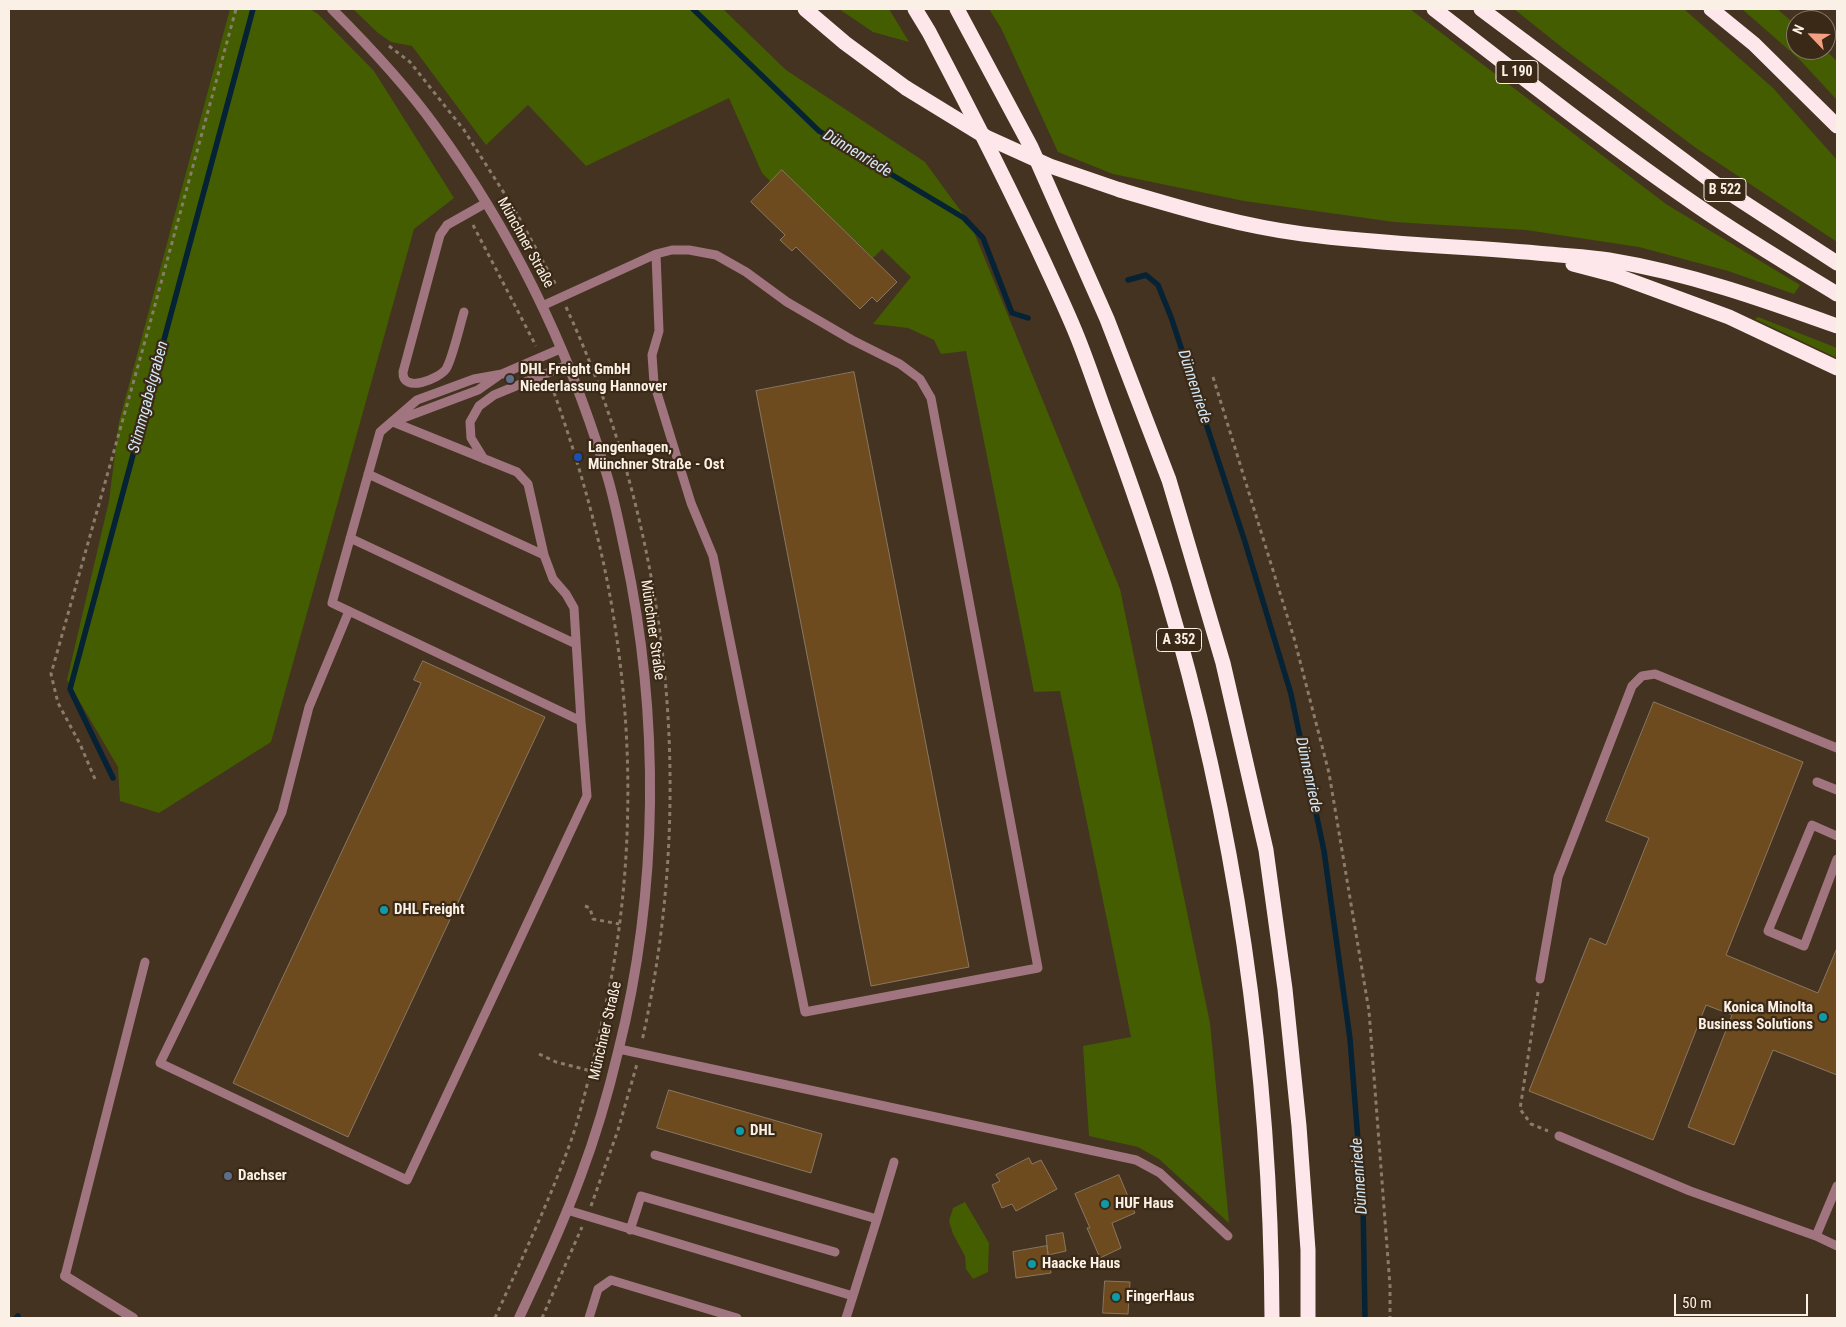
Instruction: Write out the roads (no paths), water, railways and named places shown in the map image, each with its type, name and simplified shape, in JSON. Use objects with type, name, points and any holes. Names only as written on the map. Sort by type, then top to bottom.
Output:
[{"type":"highway","points":[[805,9],[845,43],[906,88],[986,137],[1050,166],[1120,190],[1226,221],[1302,234],[1374,242],[1607,260],[1692,278],[1837,326]]},
{"type":"highway","name":"A 352","points":[[915,9],[1006,179],[1077,334],[1136,496],[1164,586],[1211,769],[1229,862],[1250,990],[1267,1168],[1272,1251],[1272,1318]]},
{"type":"highway","name":"A 352","points":[[957,9],[1030,147],[1107,319],[1169,480],[1223,663],[1266,850],[1285,989],[1299,1126],[1306,1221],[1308,1318]]},
{"type":"highway","name":"L 190","points":[[1434,9],[1600,134]]},
{"type":"highway","name":"L 190","points":[[1481,9],[1617,112]]},
{"type":"highway","points":[[1711,9],[1754,44],[1837,126]]},
{"type":"highway","points":[[1812,102],[1837,131]]},
{"type":"highway","name":"B 522","points":[[1617,112],[1722,188],[1837,263]]},
{"type":"highway","name":"B 522","points":[[1600,134],[1706,211],[1752,242],[1837,294]]},
{"type":"highway","points":[[1533,253],[1615,275],[1729,317],[1837,368]]},
{"type":"street","name":"Münchner Straße","points":[[332,9],[372,49],[435,126],[486,203],[512,248],[542,306],[567,365],[606,471],[632,586],[645,689],[650,791],[646,875],[640,941],[619,1049],[596,1130],[567,1210],[519,1318]]},
{"type":"street","points":[[65,1276],[133,1318]]},
{"type":"lane","points":[[464,312],[447,368],[441,375],[420,383],[405,382],[402,378],[402,372],[440,235],[447,225],[486,203]]},
{"type":"lane","points":[[542,306],[656,254],[672,250],[690,250],[716,255],[746,272],[787,302],[900,364],[920,379],[932,398],[1038,968],[805,1012],[713,556],[691,503],[654,383],[652,355],[659,330],[656,254]]},
{"type":"lane","points":[[560,349],[502,374],[478,390],[393,422],[380,432],[332,603],[582,721]]},
{"type":"lane","points":[[484,459],[470,438],[470,422],[479,406],[494,395],[567,365]]},
{"type":"lane","points":[[349,611],[309,708],[282,812],[160,1063],[407,1180],[587,796],[574,608],[566,594],[553,579],[544,555],[528,484],[518,472],[393,422]]},
{"type":"lane","points":[[368,474],[544,555]]},
{"type":"lane","points":[[350,538],[576,644]]},
{"type":"lane","points":[[1540,979],[1558,877],[1632,686],[1642,676],[1655,674],[1837,748]]},
{"type":"lane","points":[[1817,782],[1837,790]]},
{"type":"lane","points":[[1837,836],[1812,825],[1768,931],[1804,946],[1837,859]]},
{"type":"lane","points":[[65,1276],[145,962]]},
{"type":"lane","points":[[619,1049],[1136,1160],[1160,1173],[1228,1236]]},
{"type":"lane","points":[[1559,1136],[1690,1192],[1816,1236],[1837,1246]]},
{"type":"lane","points":[[656,1155],[877,1219]]},
{"type":"lane","points":[[846,1318],[894,1162]]},
{"type":"lane","points":[[1816,1236],[1837,1186]]},
{"type":"lane","points":[[630,1230],[641,1196],[835,1252]]},
{"type":"lane","points":[[567,1210],[853,1296]]},
{"type":"lane","points":[[589,1318],[598,1289],[611,1280],[737,1318]]},
{"type":"waterway","name":"Stimmgabelgraben","points":[[113,778],[70,689],[253,9]]},
{"type":"waterway","name":"Dünnenriede","points":[[693,9],[819,131],[964,218],[983,238],[1012,313],[1028,318]]},
{"type":"waterway","name":"Dünnenriede","points":[[1128,280],[1146,275],[1158,285],[1171,317],[1245,542],[1291,694],[1324,851],[1350,1039],[1363,1204],[1365,1318]]},
{"type":"place","name":"DHL Freight GmbH Niederlassung Hannover","points":[[510,379]]},
{"type":"place","name":"Langenhagen, Münchner Straße - Ost","points":[[578,457]]},
{"type":"place","name":"DHL Freight","points":[[384,910]]},
{"type":"place","name":"Konica Minolta Business Solutions","points":[[1823,1017]]},
{"type":"place","name":"DHL","points":[[740,1131]]},
{"type":"place","name":"Dachser","points":[[228,1176]]},
{"type":"place","name":"HUF Haus","points":[[1105,1204]]},
{"type":"place","name":"Haacke Haus","points":[[1032,1264]]},
{"type":"place","name":"FingerHaus","points":[[1116,1297]]}]
